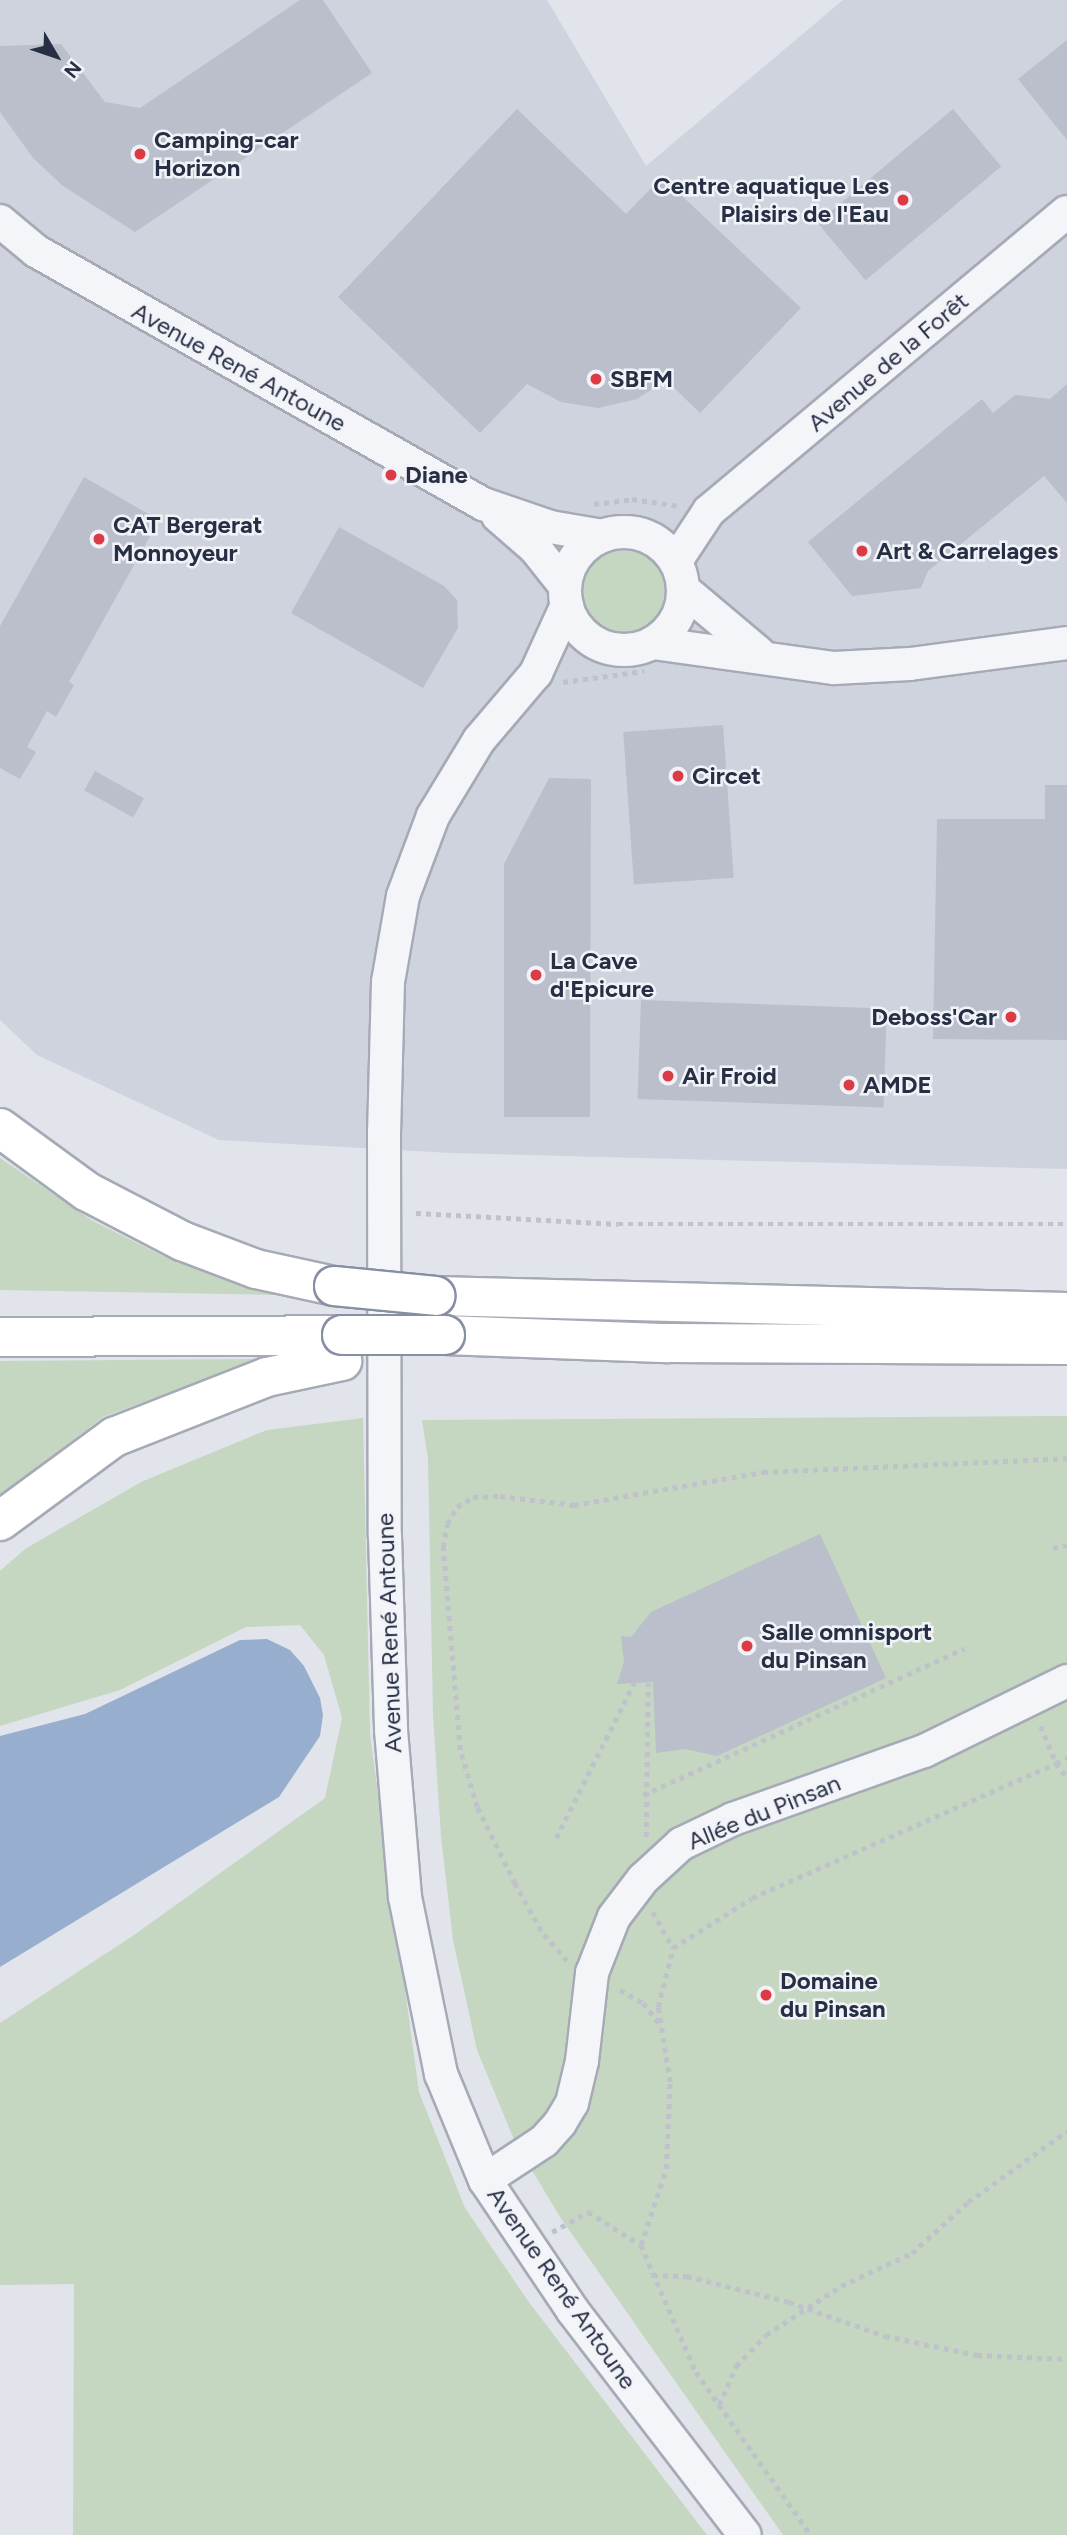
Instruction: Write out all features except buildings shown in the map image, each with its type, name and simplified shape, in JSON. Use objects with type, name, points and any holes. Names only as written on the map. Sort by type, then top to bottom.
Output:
[{"type":"highway","points":[[0,1128],[86,1191],[182,1241],[256,1269],[340,1324]]},
{"type":"highway","points":[[0,1337],[340,1324],[441,1324],[676,1304],[1067,1312]]},
{"type":"highway","points":[[0,1312],[340,1324],[441,1324],[668,1343],[1067,1345]]},
{"type":"highway","points":[[0,1521],[114,1437],[267,1377],[340,1324]]},
{"type":"street","name":"Avenue de la Forêt","points":[[649,537],[697,510],[1067,212]]},
{"type":"street","name":"Avenue René Antoune","points":[[0,220],[36,251],[483,504],[536,548],[566,595],[536,673],[479,740],[433,816],[403,896],[388,982],[385,1536],[400,1840],[413,1954],[441,2074],[485,2180],[573,2311],[745,2535]]},
{"type":"street","name":"Avenue René Antoune","points":[[483,504],[550,527],[603,536]]},
{"type":"street","name":"Avenue de la Forêt","points":[[679,575],[697,510]]},
{"type":"street","points":[[609,648],[579,631],[566,595],[576,555],[603,536],[631,531],[649,537],[702,609],[763,656]]},
{"type":"street","points":[[653,643],[678,615],[679,575]]},
{"type":"street","points":[[536,673],[609,648],[635,649],[653,643],[763,656],[834,668],[910,664],[1067,643]]},
{"type":"street","name":"Allée du Pinsan","points":[[485,2180],[544,2141],[572,2103],[591,1978],[614,1917],[649,1874],[681,1844],[733,1819],[924,1751],[1067,1681]]},
{"type":"path","points":[[590,505],[632,499],[671,502],[697,510]]},
{"type":"path","points":[[410,1201],[416,1213],[415,1226]]},
{"type":"path","points":[[416,1213],[618,1224],[1067,1224]]},
{"type":"path","points":[[661,2025],[643,2003],[574,1969],[541,1931],[477,1807],[460,1751],[443,1547],[447,1524],[457,1507],[473,1497],[500,1496],[574,1505],[763,1472],[1067,1458]]},
{"type":"path","points":[[1053,1548],[1067,1545]]},
{"type":"path","points":[[643,1795],[964,1649]]},
{"type":"path","points":[[648,1682],[643,1795],[649,1874],[653,1913],[673,1948]]},
{"type":"path","points":[[556,1838],[634,1683]]},
{"type":"path","points":[[1030,1700],[1056,1763],[1067,1777]]},
{"type":"path","points":[[641,2245],[666,2169],[670,2082],[657,2007],[673,1948],[752,1898],[1067,1758]]},
{"type":"path","points":[[719,2405],[736,2366],[766,2335],[803,2307],[912,2253],[968,2202],[1067,2132]]},
{"type":"path","points":[[548,2234],[587,2212],[641,2245],[696,2372],[811,2535]]},
{"type":"path","points":[[542,2224],[554,2244]]},
{"type":"path","points":[[653,2275],[687,2276],[803,2307],[885,2336],[977,2355],[1067,2359]]},
{"type":"shaded area","points":[[0,0],[547,0],[646,166],[843,0],[1067,0],[1067,1169],[451,1153],[219,1140],[37,1055],[0,1020]]},
{"type":"green space","points":[[625,548],[648,555],[660,567],[667,590],[660,613],[648,625],[625,632],[602,625],[590,613],[583,590],[590,567],[602,555]]},
{"type":"green space","points":[[0,1158],[93,1221],[163,1256],[277,1295],[0,1290]]},
{"type":"green space","points":[[261,1359],[103,1417],[0,1496],[0,1361]]},
{"type":"green space","name":"Domaine du Pinsan","points":[[1067,1416],[1067,2535],[783,2535],[560,2217],[515,2142],[477,2050],[453,1940],[441,1836],[433,1715],[428,1459],[422,1420]]},
{"type":"green space","points":[[363,1418],[370,1734],[419,2092],[465,2208],[528,2301],[707,2535],[73,2535],[74,2284],[0,2285],[0,2023],[134,1935],[325,1798],[342,1718],[324,1655],[300,1625],[246,1627],[120,1690],[0,1726],[0,1571],[25,1549],[141,1482],[267,1430]]},
{"type":"water","points":[[267,1639],[290,1650],[304,1666],[320,1698],[323,1715],[320,1736],[279,1797],[0,1967],[0,1736],[85,1714],[240,1640]]},
{"type":"place","name":"Camping-car Horizon","points":[[140,154]]},
{"type":"place","name":"Centre aquatique Les Plaisirs de l'Eau","points":[[903,200]]},
{"type":"place","name":"SBFM","points":[[596,379]]},
{"type":"place","name":"Diane","points":[[391,475]]},
{"type":"place","name":"CAT Bergerat Monnoyeur","points":[[99,539]]},
{"type":"place","name":"Art & Carrelages","points":[[862,551]]},
{"type":"place","name":"Circet","points":[[678,776]]},
{"type":"place","name":"La Cave d'Epicure","points":[[536,975]]},
{"type":"place","name":"Deboss'Car","points":[[1011,1017]]},
{"type":"place","name":"Air Froid","points":[[668,1076]]},
{"type":"place","name":"AMDE","points":[[849,1085]]},
{"type":"place","name":"Salle omnisport du Pinsan","points":[[747,1646]]},
{"type":"place","name":"Domaine du Pinsan","points":[[766,1995]]}]
